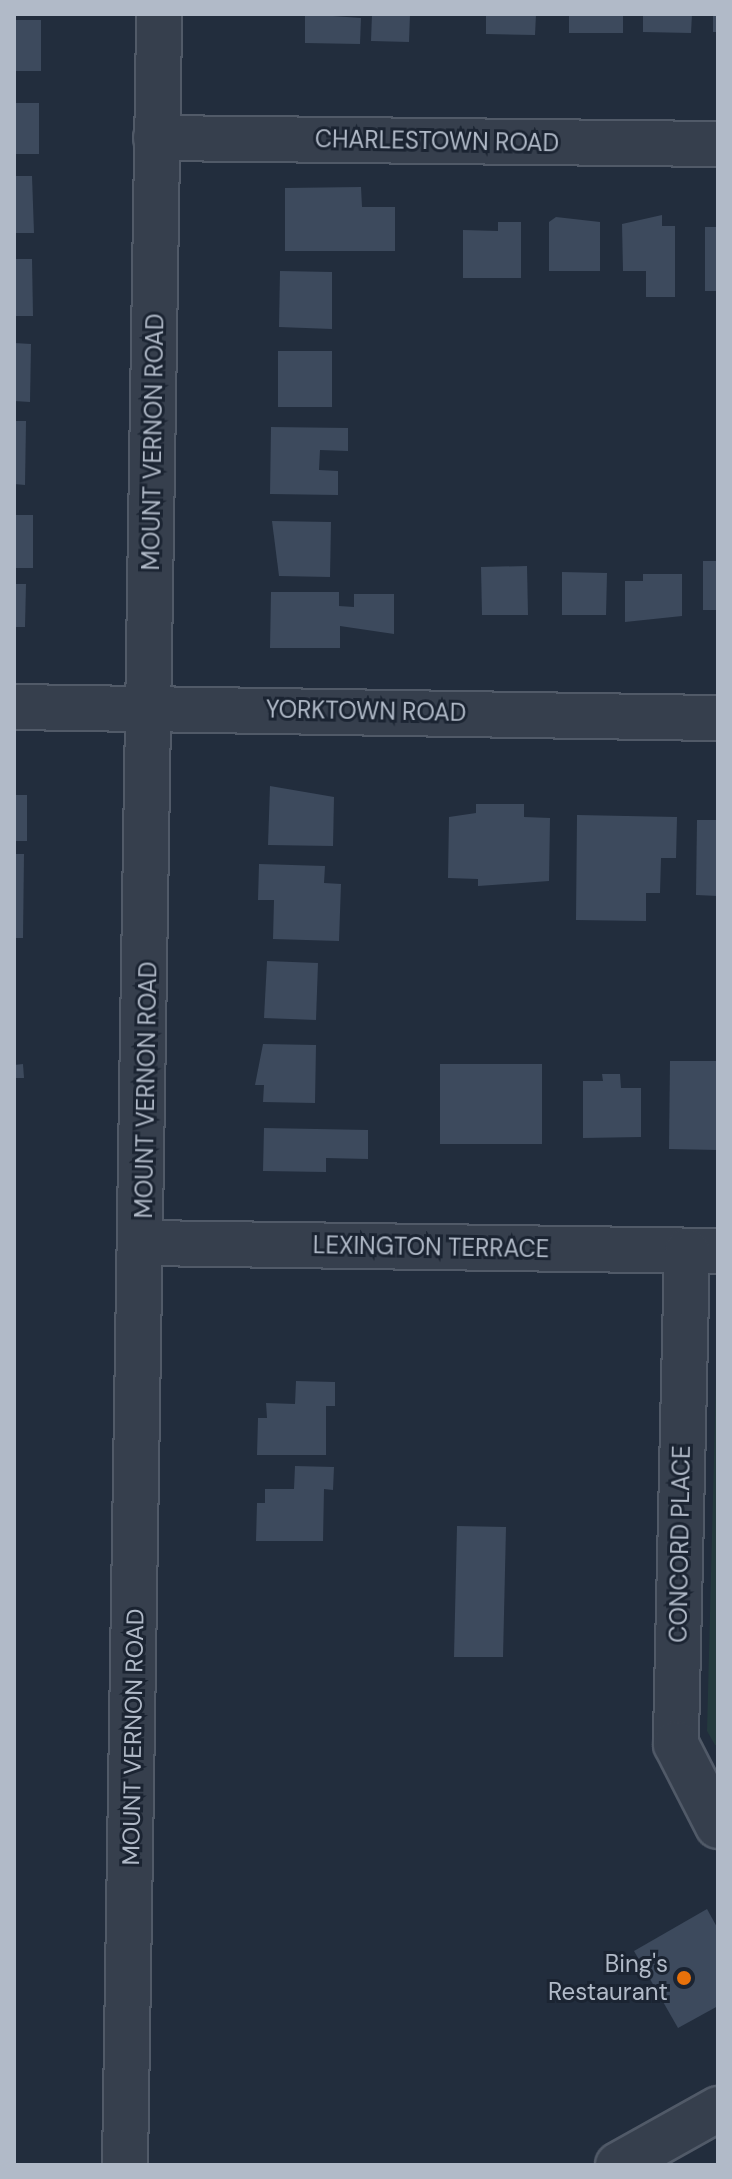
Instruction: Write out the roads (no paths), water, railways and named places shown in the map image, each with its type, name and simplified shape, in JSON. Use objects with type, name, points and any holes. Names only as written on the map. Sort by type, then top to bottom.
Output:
[{"type":"street","name":"MOUNT VERNON ROAD","points":[[125,2165],[144,1243],[159,14]]},
{"type":"street","name":"CHARLESTOWN ROAD","points":[[156,138],[718,144]]},
{"type":"street","name":"YORKTOWN ROAD","points":[[14,707],[718,718]]},
{"type":"street","name":"LEXINGTON TERRACE","points":[[144,1243],[702,1251]]},
{"type":"street","name":"CONCORD PLACE","points":[[702,1251],[676,1744],[718,1826]]},
{"type":"street","points":[[618,2165],[718,2109]]},
{"type":"place","name":"Bing's Restaurant","points":[[684,1978]]}]
